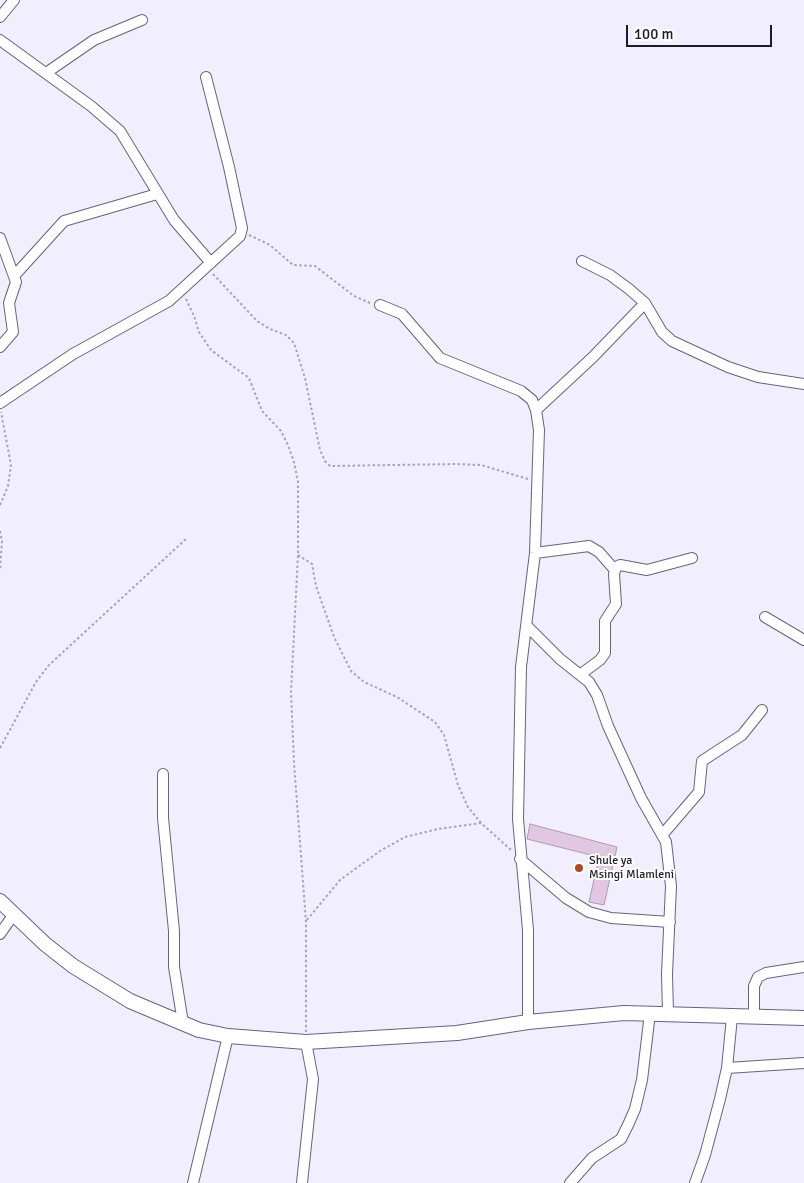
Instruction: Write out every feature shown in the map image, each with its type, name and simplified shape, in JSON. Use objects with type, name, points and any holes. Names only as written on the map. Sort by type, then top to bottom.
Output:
[{"type":"main road","points":[[0,901],[45,944],[73,966],[130,1001],[199,1030],[228,1036],[306,1042],[457,1032],[528,1022],[624,1013],[804,1018]]},
{"type":"street","points":[[0,17],[14,0]]},
{"type":"street","points":[[46,73],[94,40],[142,20]]},
{"type":"street","points":[[0,40],[91,106],[120,132],[134,151],[157,194],[178,226],[209,265]]},
{"type":"street","points":[[0,402],[64,359],[146,315],[180,292],[236,241],[242,232],[229,167],[206,77]]},
{"type":"street","points":[[15,275],[64,221],[157,194]]},
{"type":"street","points":[[0,238],[15,275],[16,288],[10,296],[9,303],[13,332],[0,347]]},
{"type":"street","points":[[582,261],[610,275],[645,303],[662,332],[672,341],[728,367],[758,377],[804,384]]},
{"type":"street","points":[[536,410],[613,338],[645,303]]},
{"type":"street","points":[[380,305],[402,314],[440,358],[521,391],[532,400],[536,410],[539,430],[535,553],[521,667],[518,818],[520,859],[528,930],[528,1022]]},
{"type":"street","points":[[535,553],[589,546],[599,552],[614,569],[617,599],[615,607],[605,621],[605,652],[600,660],[581,674]]},
{"type":"street","points":[[614,569],[620,565],[647,570],[692,558]]},
{"type":"street","points":[[765,617],[804,640]]},
{"type":"street","points":[[526,625],[560,659],[589,682],[597,695],[608,726],[641,798],[666,842],[670,870],[667,974],[668,1013]]},
{"type":"street","points":[[663,834],[699,792],[702,761],[742,735],[762,710]]},
{"type":"street","points":[[162,774],[163,818],[174,931],[174,967],[183,1024]]},
{"type":"street","points":[[520,859],[566,898],[589,912],[611,918],[670,922]]},
{"type":"street","points":[[0,934],[14,914]]},
{"type":"street","points":[[754,1017],[754,986],[758,977],[766,973],[804,967]]},
{"type":"street","points":[[570,1183],[592,1158],[621,1139],[628,1126],[636,1109],[642,1080],[650,1013]]},
{"type":"street","points":[[695,1183],[713,1130],[727,1068],[732,1017]]},
{"type":"street","points":[[193,1183],[228,1036]]},
{"type":"street","points":[[302,1183],[313,1079],[306,1042]]},
{"type":"street","points":[[727,1068],[804,1063]]},
{"type":"path","points":[[242,232],[264,241],[293,265],[315,266],[354,296],[380,305]]},
{"type":"path","points":[[209,265],[257,321],[286,335],[294,343],[305,378],[320,450],[325,461],[330,466],[473,465],[507,472],[537,482]]},
{"type":"path","points":[[180,292],[191,309],[199,332],[211,350],[249,378],[262,411],[281,431],[288,445],[298,482],[298,555],[291,692],[294,763],[306,922],[306,1042]]},
{"type":"path","points":[[0,407],[11,465],[8,486],[0,505]]},
{"type":"path","points":[[0,531],[2,541],[0,570]]},
{"type":"path","points":[[0,748],[36,682],[49,665],[186,539]]},
{"type":"path","points":[[298,555],[312,562],[316,586],[346,664],[364,682],[398,697],[421,711],[440,728],[463,797],[482,823],[520,859]]},
{"type":"path","points":[[306,922],[340,880],[380,851],[405,837],[438,829],[482,823]]},
{"type":"building","points":[[530,824],[617,847],[604,905],[589,902],[599,857],[527,839]]},
{"type":"place","name":"Shule ya Msingi Mlamleni","points":[[579,868]]}]
